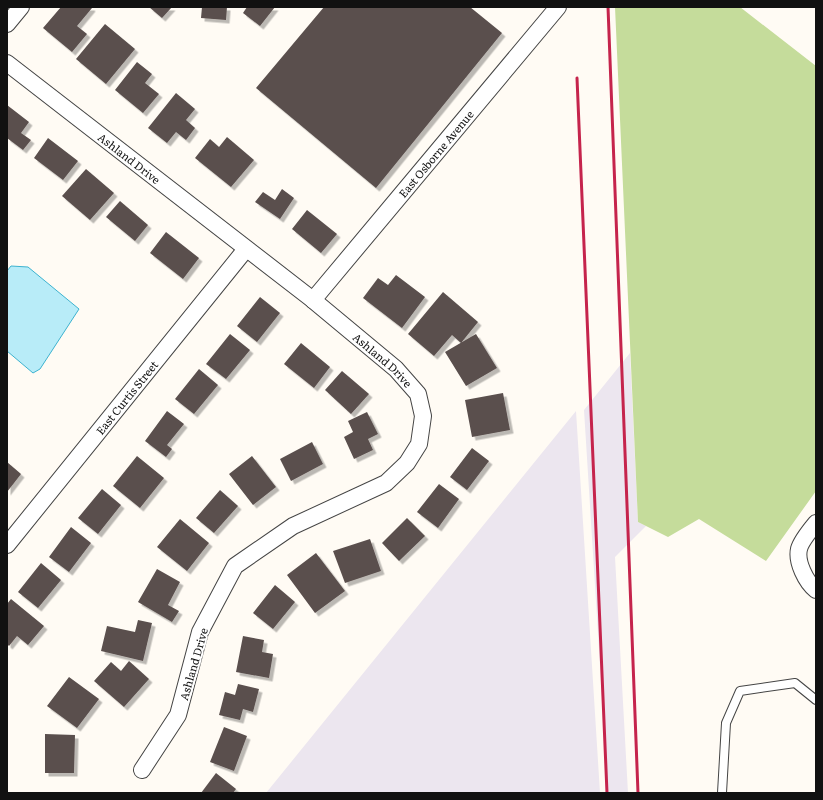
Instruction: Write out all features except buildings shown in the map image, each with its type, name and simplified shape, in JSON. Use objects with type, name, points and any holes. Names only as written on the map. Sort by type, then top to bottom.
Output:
[{"type":"street","points":[[7,24],[21,7]]},
{"type":"street","name":"East Osborne Avenue","points":[[313,300],[558,7]]},
{"type":"street","name":"Ashland Drive","points":[[7,64],[313,300],[396,369],[418,394],[423,416],[419,444],[407,463],[386,484],[293,526],[235,566],[200,632],[178,715],[142,770]]},
{"type":"street","name":"East Curtis Street","points":[[7,545],[246,249]]},
{"type":"street","points":[[816,523],[807,534],[799,549],[800,567],[811,586],[816,590]]},
{"type":"lane","points":[[722,793],[726,723],[740,691],[795,683],[816,700]]},
{"type":"shaded area","points":[[630,353],[638,522],[646,526],[615,557],[628,793],[608,793],[584,410]]},
{"type":"shaded area","points":[[576,411],[600,793],[266,793]]},
{"type":"green space","points":[[615,7],[740,7],[816,66],[816,491],[766,561],[699,519],[668,537],[638,522]]},
{"type":"water","points":[[11,266],[28,267],[79,309],[40,369],[33,373],[7,351],[7,271]]},
{"type":"railway","points":[[608,7],[638,793]]},
{"type":"railway","points":[[577,78],[607,793]]}]
